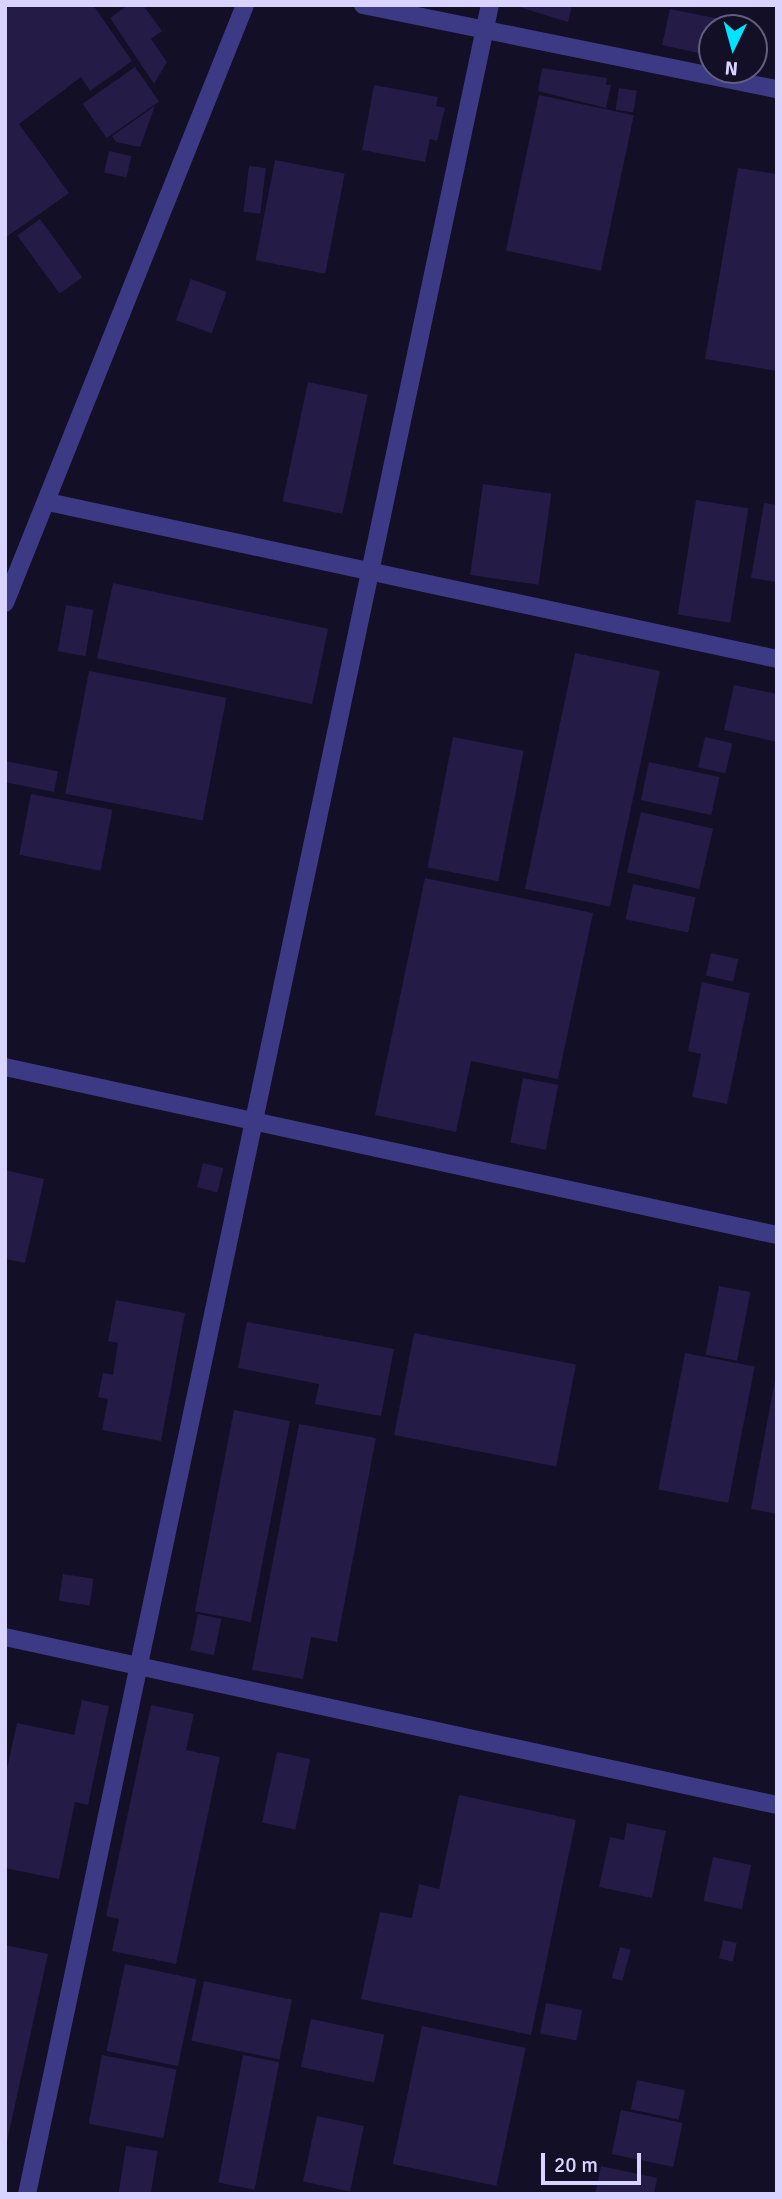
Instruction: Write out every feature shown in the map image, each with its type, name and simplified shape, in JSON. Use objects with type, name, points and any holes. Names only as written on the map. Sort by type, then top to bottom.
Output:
[{"type":"street","points":[[363,5],[777,89]]},
{"type":"street","points":[[27,2194],[137,1664],[491,5]]},
{"type":"street","points":[[5,603],[48,502],[244,6]]},
{"type":"street","points":[[48,502],[777,659]]},
{"type":"street","points":[[5,572],[21,561]]},
{"type":"street","points":[[5,1067],[252,1123],[777,1235]]},
{"type":"street","points":[[5,1637],[777,1805]]},
{"type":"building","points":[[5,5],[93,5],[132,61],[90,91],[81,77],[19,124],[69,193],[5,238]]},
{"type":"building","points":[[128,5],[143,5],[162,31],[151,39],[167,62],[154,84],[110,18]]},
{"type":"building","points":[[513,5],[572,5],[568,22]]},
{"type":"building","points":[[670,9],[698,15],[698,53],[662,45]]},
{"type":"building","points":[[135,67],[159,101],[107,138],[83,104]]},
{"type":"building","points":[[542,68],[607,78],[606,85],[611,85],[606,108],[538,91]]},
{"type":"building","points":[[374,85],[438,97],[436,106],[445,108],[437,141],[430,139],[425,162],[362,150]]},
{"type":"building","points":[[619,88],[637,91],[633,113],[616,110]]},
{"type":"building","points":[[539,95],[634,115],[601,271],[506,251]]},
{"type":"building","points":[[155,106],[140,147],[116,142],[112,136]]},
{"type":"building","points":[[109,151],[131,156],[126,178],[104,172]]},
{"type":"building","points":[[275,160],[345,174],[325,274],[256,260]]},
{"type":"building","points":[[249,166],[266,168],[260,214],[243,212]]},
{"type":"building","points":[[738,168],[777,174],[777,371],[705,359]]},
{"type":"building","points":[[40,219],[82,277],[60,294],[17,235]]},
{"type":"building","points":[[191,279],[227,292],[212,333],[176,320]]},
{"type":"building","points":[[308,382],[368,395],[342,514],[283,501]]},
{"type":"building","points":[[483,484],[551,494],[539,585],[470,575]]},
{"type":"building","points":[[696,500],[748,508],[730,623],[678,615]]},
{"type":"building","points":[[764,503],[777,505],[777,582],[751,578]]},
{"type":"building","points":[[113,583],[328,629],[312,704],[97,658]]},
{"type":"building","points":[[66,605],[94,610],[85,656],[58,651]]},
{"type":"building","points":[[575,653],[660,671],[610,907],[525,889]]},
{"type":"building","points":[[89,671],[226,698],[203,820],[65,794]]},
{"type":"building","points":[[734,685],[777,694],[777,742],[724,730]]},
{"type":"building","points":[[453,737],[524,751],[498,881],[428,868]]},
{"type":"building","points":[[705,737],[732,743],[725,774],[698,767]]},
{"type":"building","points":[[5,761],[58,771],[54,792],[5,782]]},
{"type":"building","points":[[649,762],[719,777],[711,815],[641,800]]},
{"type":"building","points":[[31,794],[112,810],[101,871],[19,855]]},
{"type":"building","points":[[641,812],[713,829],[699,889],[627,872]]},
{"type":"building","points":[[425,878],[593,913],[558,1079],[471,1061],[456,1132],[375,1115]]},
{"type":"building","points":[[633,884],[696,897],[688,933],[626,919]]},
{"type":"building","points":[[711,953],[738,959],[733,982],[706,975]]},
{"type":"building","points":[[702,982],[750,993],[727,1104],[692,1097],[701,1054],[688,1051]]},
{"type":"building","points":[[523,1078],[558,1085],[546,1150],[510,1143]]},
{"type":"building","points":[[203,1163],[223,1168],[217,1192],[197,1187]]},
{"type":"building","points":[[5,1170],[44,1179],[25,1263],[5,1259]]},
{"type":"building","points":[[719,1286],[750,1292],[737,1361],[706,1355]]},
{"type":"building","points":[[116,1300],[185,1313],[161,1441],[102,1430],[108,1399],[98,1397],[103,1373],[113,1375],[118,1343],[108,1341]]},
{"type":"building","points":[[247,1322],[394,1349],[381,1416],[315,1404],[319,1384],[238,1368]]},
{"type":"building","points":[[414,1333],[576,1364],[556,1467],[394,1435]]},
{"type":"building","points":[[685,1353],[755,1367],[728,1503],[658,1489]]},
{"type":"building","points":[[777,1380],[777,1514],[751,1509]]},
{"type":"building","points":[[234,1410],[290,1421],[251,1622],[195,1611]]},
{"type":"building","points":[[299,1424],[376,1438],[337,1642],[311,1637],[303,1679],[252,1670]]},
{"type":"building","points":[[63,1574],[94,1579],[89,1606],[59,1601]]},
{"type":"building","points":[[198,1614],[221,1619],[214,1655],[190,1650]]},
{"type":"building","points":[[82,1700],[109,1706],[88,1805],[75,1802],[59,1879],[5,1868],[5,1778],[17,1723],[74,1735]]},
{"type":"building","points":[[151,1705],[194,1714],[186,1750],[220,1757],[176,1964],[112,1951],[119,1919],[106,1916]]},
{"type":"building","points":[[277,1752],[310,1759],[295,1829],[262,1822]]},
{"type":"building","points":[[459,1795],[576,1820],[531,2035],[361,1999],[380,1912],[412,1918],[419,1884],[439,1889]]},
{"type":"building","points":[[627,1823],[666,1831],[652,1898],[599,1887],[610,1837],[624,1840]]},
{"type":"building","points":[[713,1857],[751,1865],[742,1909],[704,1901]]},
{"type":"building","points":[[723,1940],[737,1943],[733,1961],[719,1959]]},
{"type":"building","points":[[5,1945],[48,1954],[6,2146],[5,2146]]},
{"type":"building","points":[[620,1947],[631,1950],[622,1981],[612,1978]]},
{"type":"building","points":[[125,1964],[196,1979],[178,2066],[106,2051]]},
{"type":"building","points":[[204,1981],[292,2000],[279,2059],[191,2041]]},
{"type":"building","points":[[546,2003],[582,2010],[576,2040],[540,2033]]},
{"type":"building","points":[[311,2019],[384,2035],[374,2083],[301,2067]]},
{"type":"building","points":[[422,2026],[526,2048],[496,2186],[393,2164]]},
{"type":"building","points":[[102,2055],[177,2070],[163,2138],[89,2124]]},
{"type":"building","points":[[243,2055],[279,2062],[255,2190],[218,2183]]},
{"type":"building","points":[[637,2080],[685,2090],[679,2120],[631,2109]]},
{"type":"building","points":[[621,2110],[683,2123],[673,2167],[612,2154]]},
{"type":"building","points":[[317,2116],[364,2126],[350,2192],[303,2182]]},
{"type":"building","points":[[126,2146],[158,2151],[151,2194],[118,2194]]},
{"type":"building","points":[[601,2166],[657,2178],[654,2194],[595,2194]]}]
